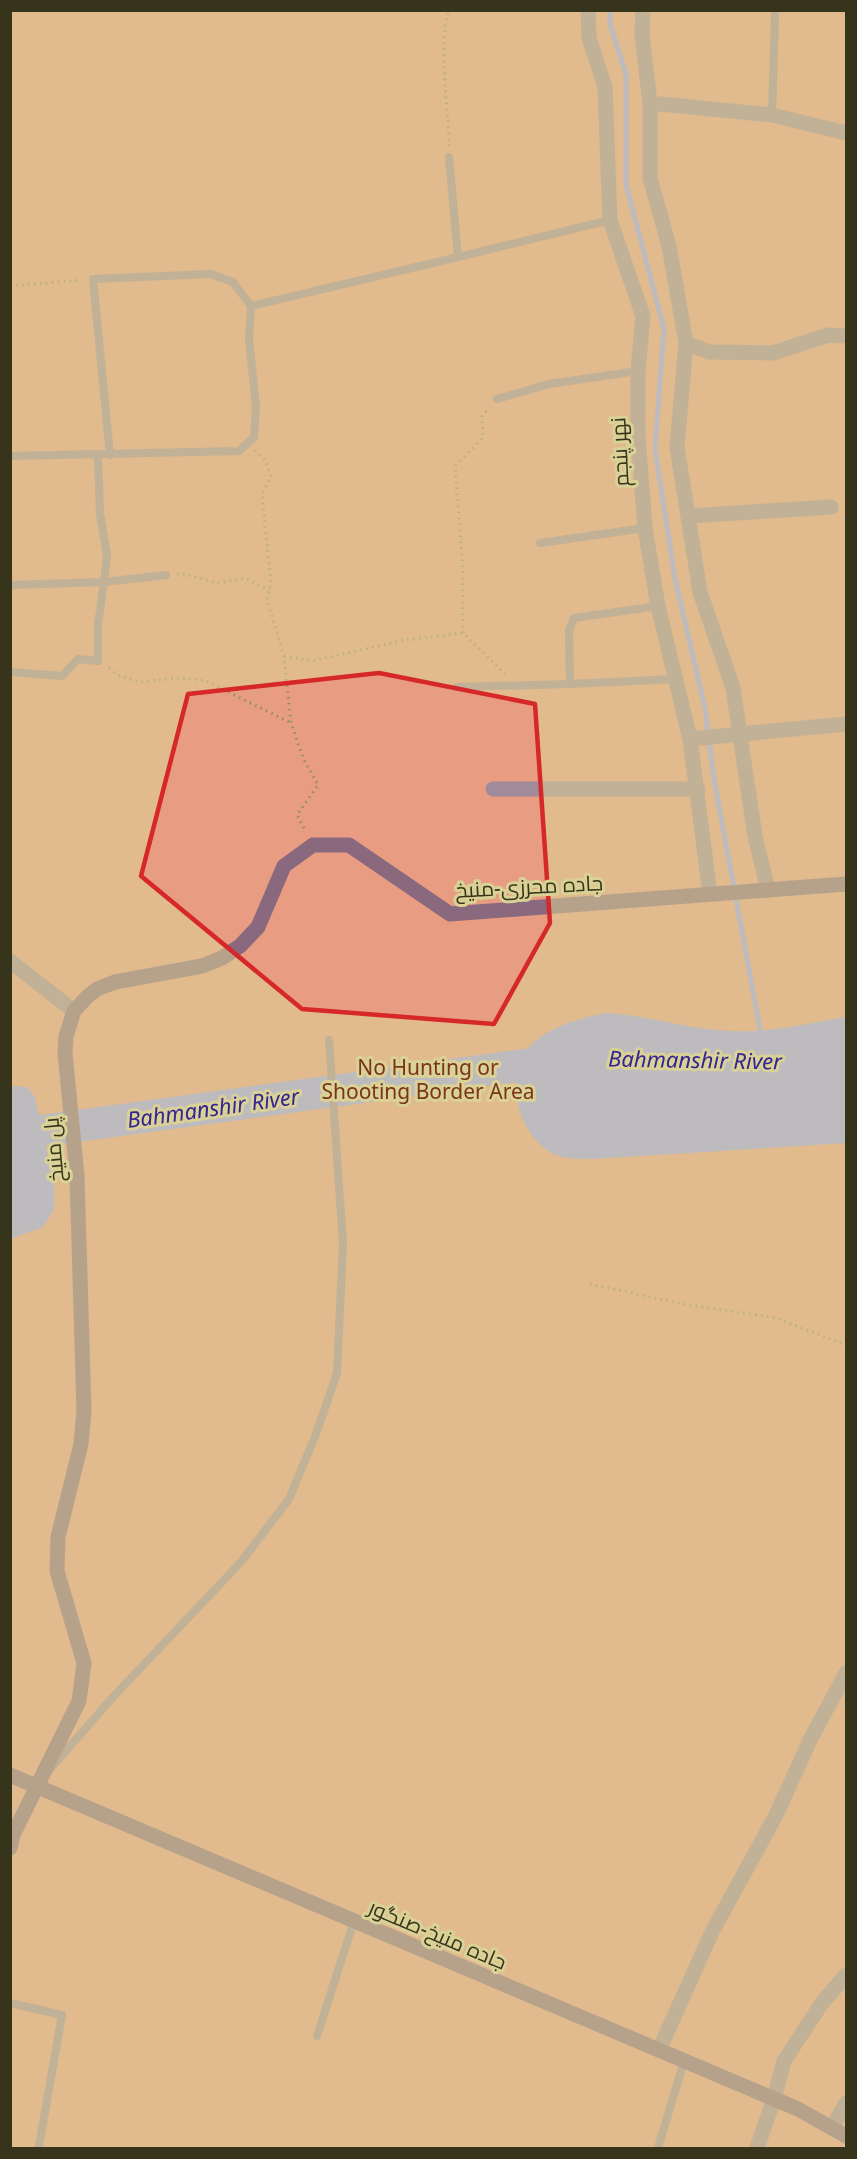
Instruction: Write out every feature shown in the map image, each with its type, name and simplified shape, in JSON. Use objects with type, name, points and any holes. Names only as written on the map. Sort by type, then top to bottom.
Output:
[{"type":"main road","name":"جاده محرزی-منیخ","points":[[313,845],[349,844],[450,914],[768,890]]},
{"type":"main road","points":[[74,1011],[97,988],[115,982],[202,966],[222,958],[240,946],[258,927],[284,866],[313,845]]},
{"type":"main road","points":[[768,890],[846,884]]},
{"type":"main road","name":"پل منیخ","points":[[36,1787],[79,1701],[84,1663],[57,1571],[56,1552],[84,1428],[77,1176],[64,1053],[66,1036],[74,1011]]},
{"type":"main road","name":"جاده منیخ-صنگور","points":[[10,1775],[798,2109],[846,2136]]},
{"type":"main road","points":[[10,1848],[13,1834],[36,1787]]},
{"type":"street","name":"نهر پنجم","points":[[588,10],[589,38],[605,87],[610,220],[643,316],[638,371],[638,437],[645,528],[658,606],[676,679],[694,738],[698,789],[715,894]]},
{"type":"street","points":[[643,10],[642,35],[650,103],[650,178],[669,246],[686,343],[677,447],[700,592],[733,688],[755,836],[768,890]]},
{"type":"street","points":[[650,103],[772,114],[846,133]]},
{"type":"street","points":[[686,343],[709,352],[772,353],[828,335],[846,336]]},
{"type":"street","points":[[689,516],[831,507]]},
{"type":"street","points":[[694,738],[846,724]]},
{"type":"street","points":[[493,789],[698,789]]},
{"type":"street","points":[[10,962],[74,1011]]},
{"type":"street","points":[[659,2050],[712,1932],[776,1815],[811,1738],[846,1673]]},
{"type":"street","points":[[757,2148],[784,2061],[822,2002],[846,1975]]},
{"type":"street","points":[[832,2128],[846,2103]]},
{"type":"lane","points":[[772,114],[775,15]]},
{"type":"lane","points":[[449,157],[458,256]]},
{"type":"lane","points":[[251,306],[610,220]]},
{"type":"lane","points":[[10,456],[110,455],[239,451],[254,437],[256,406],[249,339],[251,306],[233,282],[211,274],[93,279],[110,455]]},
{"type":"lane","points":[[497,399],[549,384],[638,371]]},
{"type":"lane","points":[[10,672],[62,676],[78,658],[98,661],[98,625],[107,555],[100,514],[98,455]]},
{"type":"lane","points":[[540,543],[645,528]]},
{"type":"lane","points":[[10,585],[104,582],[166,575]]},
{"type":"lane","points":[[570,684],[569,630],[574,618],[658,606]]},
{"type":"lane","points":[[457,687],[676,679]]},
{"type":"lane","points":[[36,1787],[113,1698],[241,1562],[289,1498],[316,1434],[337,1373],[343,1244],[329,1040]]},
{"type":"lane","points":[[316,2036],[354,1921]]},
{"type":"lane","points":[[10,2003],[62,2015],[39,2146]]},
{"type":"lane","points":[[658,2148],[684,2061]]},
{"type":"path","points":[[449,157],[444,51],[446,21],[450,10]]},
{"type":"path","points":[[10,286],[93,279]]},
{"type":"path","points":[[497,399],[482,416],[483,438],[455,466],[463,570],[463,633],[517,686]]},
{"type":"path","points":[[248,443],[265,460],[271,476],[262,494],[270,571],[267,600],[284,656],[291,723],[304,760],[318,785],[297,815],[313,845]]},
{"type":"path","points":[[166,575],[183,574],[218,583],[245,578],[269,590]]},
{"type":"path","points":[[284,656],[312,661],[405,640],[463,633]]},
{"type":"path","points":[[98,661],[117,675],[141,682],[177,678],[204,680],[291,723]]},
{"type":"path","points":[[590,1284],[683,1304],[776,1318],[846,1345]]},
{"type":"highlighted area","points":[[379,673],[535,704],[550,923],[494,1024],[302,1009],[141,876],[188,694]]},
{"type":"green space","name":"No Hunting or Shooting Border Area","points":[[11,11],[846,11],[846,2148],[11,2148]]},
{"type":"water","points":[[605,1013],[732,1031],[775,1029],[846,1017],[846,1143],[594,1159],[566,1158],[555,1155],[538,1142],[522,1116],[517,1100],[518,1069],[523,1055],[541,1037],[567,1024]]},
{"type":"water","points":[[11,1086],[27,1087],[35,1097],[54,1185],[54,1210],[43,1227],[11,1239]]},
{"type":"waterway","points":[[610,10],[610,24],[626,74],[626,184],[664,329],[655,449],[675,579],[705,708],[714,779],[761,1035]]},
{"type":"waterway","name":"Bahmanshir River","points":[[10,1139],[33,1132],[561,1060]]}]
